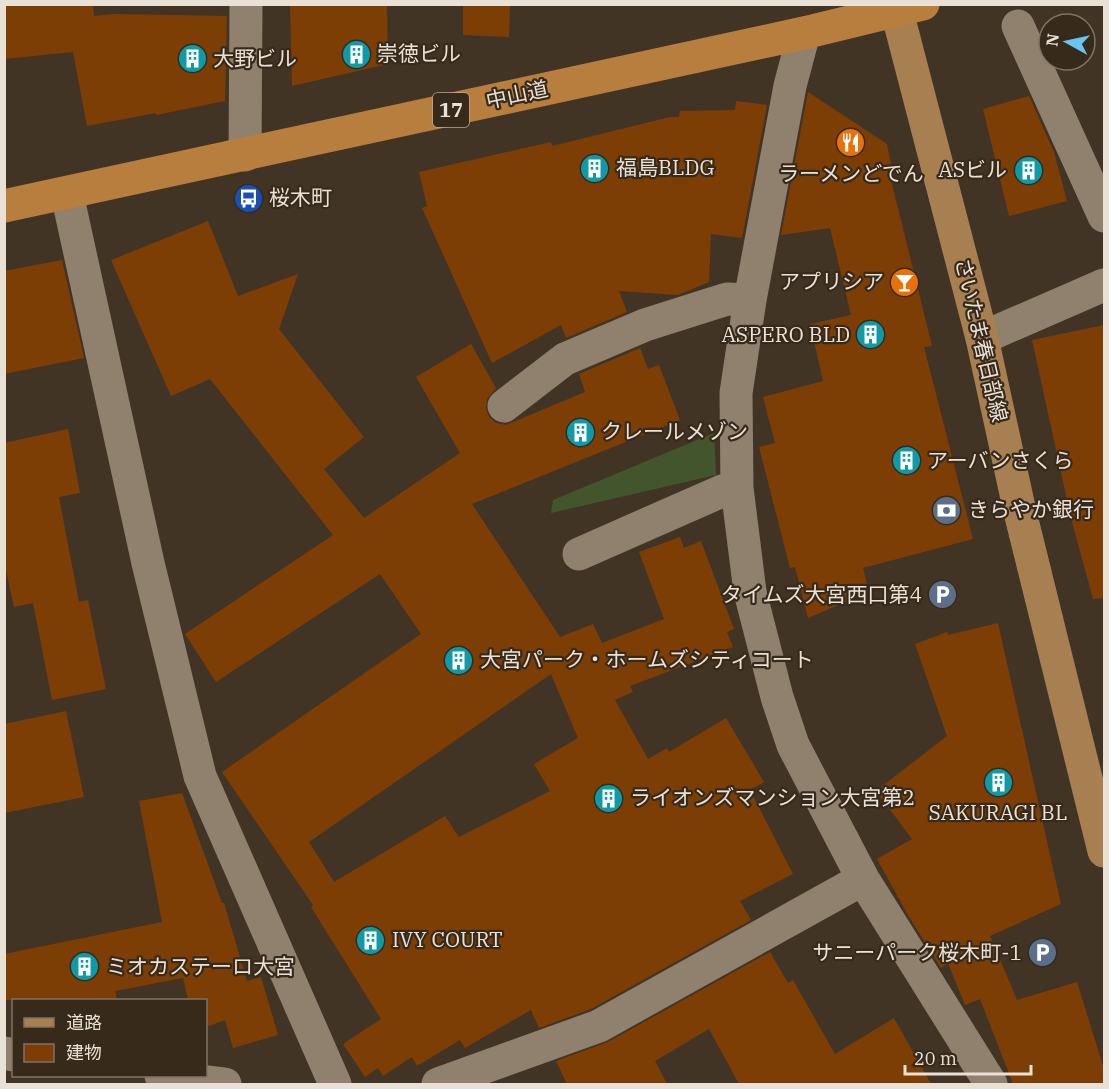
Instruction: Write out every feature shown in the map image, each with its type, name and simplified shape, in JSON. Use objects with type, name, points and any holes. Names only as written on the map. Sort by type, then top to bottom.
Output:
[{"type":"highway","name":"中山道","points":[[4,206],[804,33],[903,6]]},
{"type":"main road","name":"さいたま春日部線","points":[[903,6],[982,338],[1020,512],[1104,851]]},
{"type":"street","points":[[245,155],[246,4]]},
{"type":"street","points":[[1018,26],[1104,216]]},
{"type":"street","points":[[804,33],[790,86],[750,300],[736,393],[737,488],[750,592],[777,697],[794,745],[863,879],[987,1083]]},
{"type":"street","points":[[67,194],[148,563],[200,776],[335,1084]]},
{"type":"street","points":[[982,338],[1104,285]]},
{"type":"street","points":[[504,406],[565,359],[645,325],[727,300],[750,300]]},
{"type":"street","points":[[579,554],[722,491],[737,488]]},
{"type":"street","points":[[438,1084],[599,1026],[863,879]]},
{"type":"street","points":[[169,1077],[225,1084]]},
{"type":"green space","points":[[714,433],[716,475],[551,513],[553,500]]},
{"type":"building","points":[[4,4],[93,4],[94,16],[114,14],[227,16],[225,101],[87,126],[73,52],[4,59]]},
{"type":"building","points":[[290,4],[387,4],[388,64],[292,86]]},
{"type":"building","points":[[463,4],[510,4],[509,37],[463,35]]},
{"type":"building","points":[[808,92],[887,144],[894,179],[891,180],[932,346],[924,347],[973,539],[863,568],[869,592],[808,618],[795,567],[790,568],[759,447],[775,443],[763,397],[823,381],[810,324],[851,315],[830,228],[781,235]]},
{"type":"building","name":"ASビル","points":[[1029,96],[1054,152],[1067,201],[1009,216],[983,109]]},
{"type":"building","points":[[736,101],[767,105],[742,238],[711,234],[709,282],[678,295],[619,291],[627,312],[566,338],[561,325],[492,363],[422,208],[427,206],[419,172],[551,142],[552,146],[670,117],[679,117],[680,111],[735,110]]},
{"type":"building","points":[[208,221],[238,296],[298,274],[279,329],[364,437],[324,469],[364,518],[460,453],[416,377],[471,344],[496,388],[487,399],[486,409],[489,417],[496,423],[506,425],[585,392],[579,374],[640,348],[648,369],[659,365],[680,420],[472,504],[560,637],[593,624],[602,643],[664,619],[639,552],[680,537],[684,548],[701,541],[734,629],[727,632],[733,647],[630,686],[633,692],[615,700],[648,759],[667,748],[669,752],[726,718],[764,782],[750,790],[793,874],[740,901],[751,920],[591,1009],[539,1028],[531,1010],[465,1048],[460,1040],[417,1066],[412,1057],[383,1076],[378,1068],[365,1077],[343,1044],[381,1019],[311,907],[313,905],[222,772],[421,634],[380,574],[216,682],[185,634],[333,535],[210,379],[171,396],[111,260]],"holes":[[[551,674],[578,738],[534,764],[550,791],[459,837],[445,816],[334,882],[309,842]]]},
{"type":"building","points":[[62,260],[84,358],[4,374],[4,271]]},
{"type":"building","points":[[1104,325],[1104,598],[1093,599],[1071,518],[1032,340]]},
{"type":"building","points":[[68,429],[80,493],[59,497],[79,602],[88,600],[106,689],[52,700],[33,603],[14,607],[4,561],[4,443]]},
{"type":"building","points":[[998,623],[1061,904],[990,936],[1017,1000],[1077,982],[1104,1069],[1104,1084],[1013,1084],[980,999],[965,1005],[948,963],[941,968],[877,859],[912,839],[876,791],[947,736],[915,644],[947,632],[948,635]]},
{"type":"building","points":[[66,711],[84,797],[4,813],[4,724]]},
{"type":"building","points":[[182,793],[222,903],[224,903],[247,981],[261,977],[278,1035],[233,1048],[225,1020],[207,1027],[207,999],[188,999],[183,978],[115,991],[117,999],[4,1000],[4,954],[162,922],[139,801]]},
{"type":"building","points":[[770,952],[788,983],[793,980],[835,1054],[894,1018],[931,1084],[739,1084],[709,1029],[655,1061],[667,1084],[567,1084],[556,1061],[608,1042]]},
{"type":"place","name":"崇徳ビル","points":[[356,54]]},
{"type":"place","name":"大野ビル","points":[[192,59]]},
{"type":"place","name":"ラーメンどでん","points":[[851,143]]},
{"type":"place","name":"福島BLDG","points":[[595,168]]},
{"type":"place","name":"ASビル","points":[[1028,170]]},
{"type":"place","name":"桜木町","points":[[248,198]]},
{"type":"place","name":"アプリシア","points":[[905,282]]},
{"type":"place","name":"ASPERO BLD","points":[[871,335]]},
{"type":"place","name":"クレールメゾン","points":[[580,432]]},
{"type":"place","name":"アーバンさくら","points":[[906,461]]},
{"type":"place","name":"きらやか銀行","points":[[947,510]]},
{"type":"place","name":"タイムズ大宮西口第4","points":[[943,595]]},
{"type":"place","name":"大宮パーク・ホームズシティコート","points":[[459,660]]},
{"type":"place","name":"SAKURAGI BL","points":[[998,782]]},
{"type":"place","name":"ライオンズマンション大宮第2","points":[[609,798]]},
{"type":"place","name":"IVY COURT","points":[[371,940]]},
{"type":"place","name":"サニーパーク桜木町-1","points":[[1043,953]]},
{"type":"place","name":"ミオカステーロ大宮","points":[[85,967]]}]
